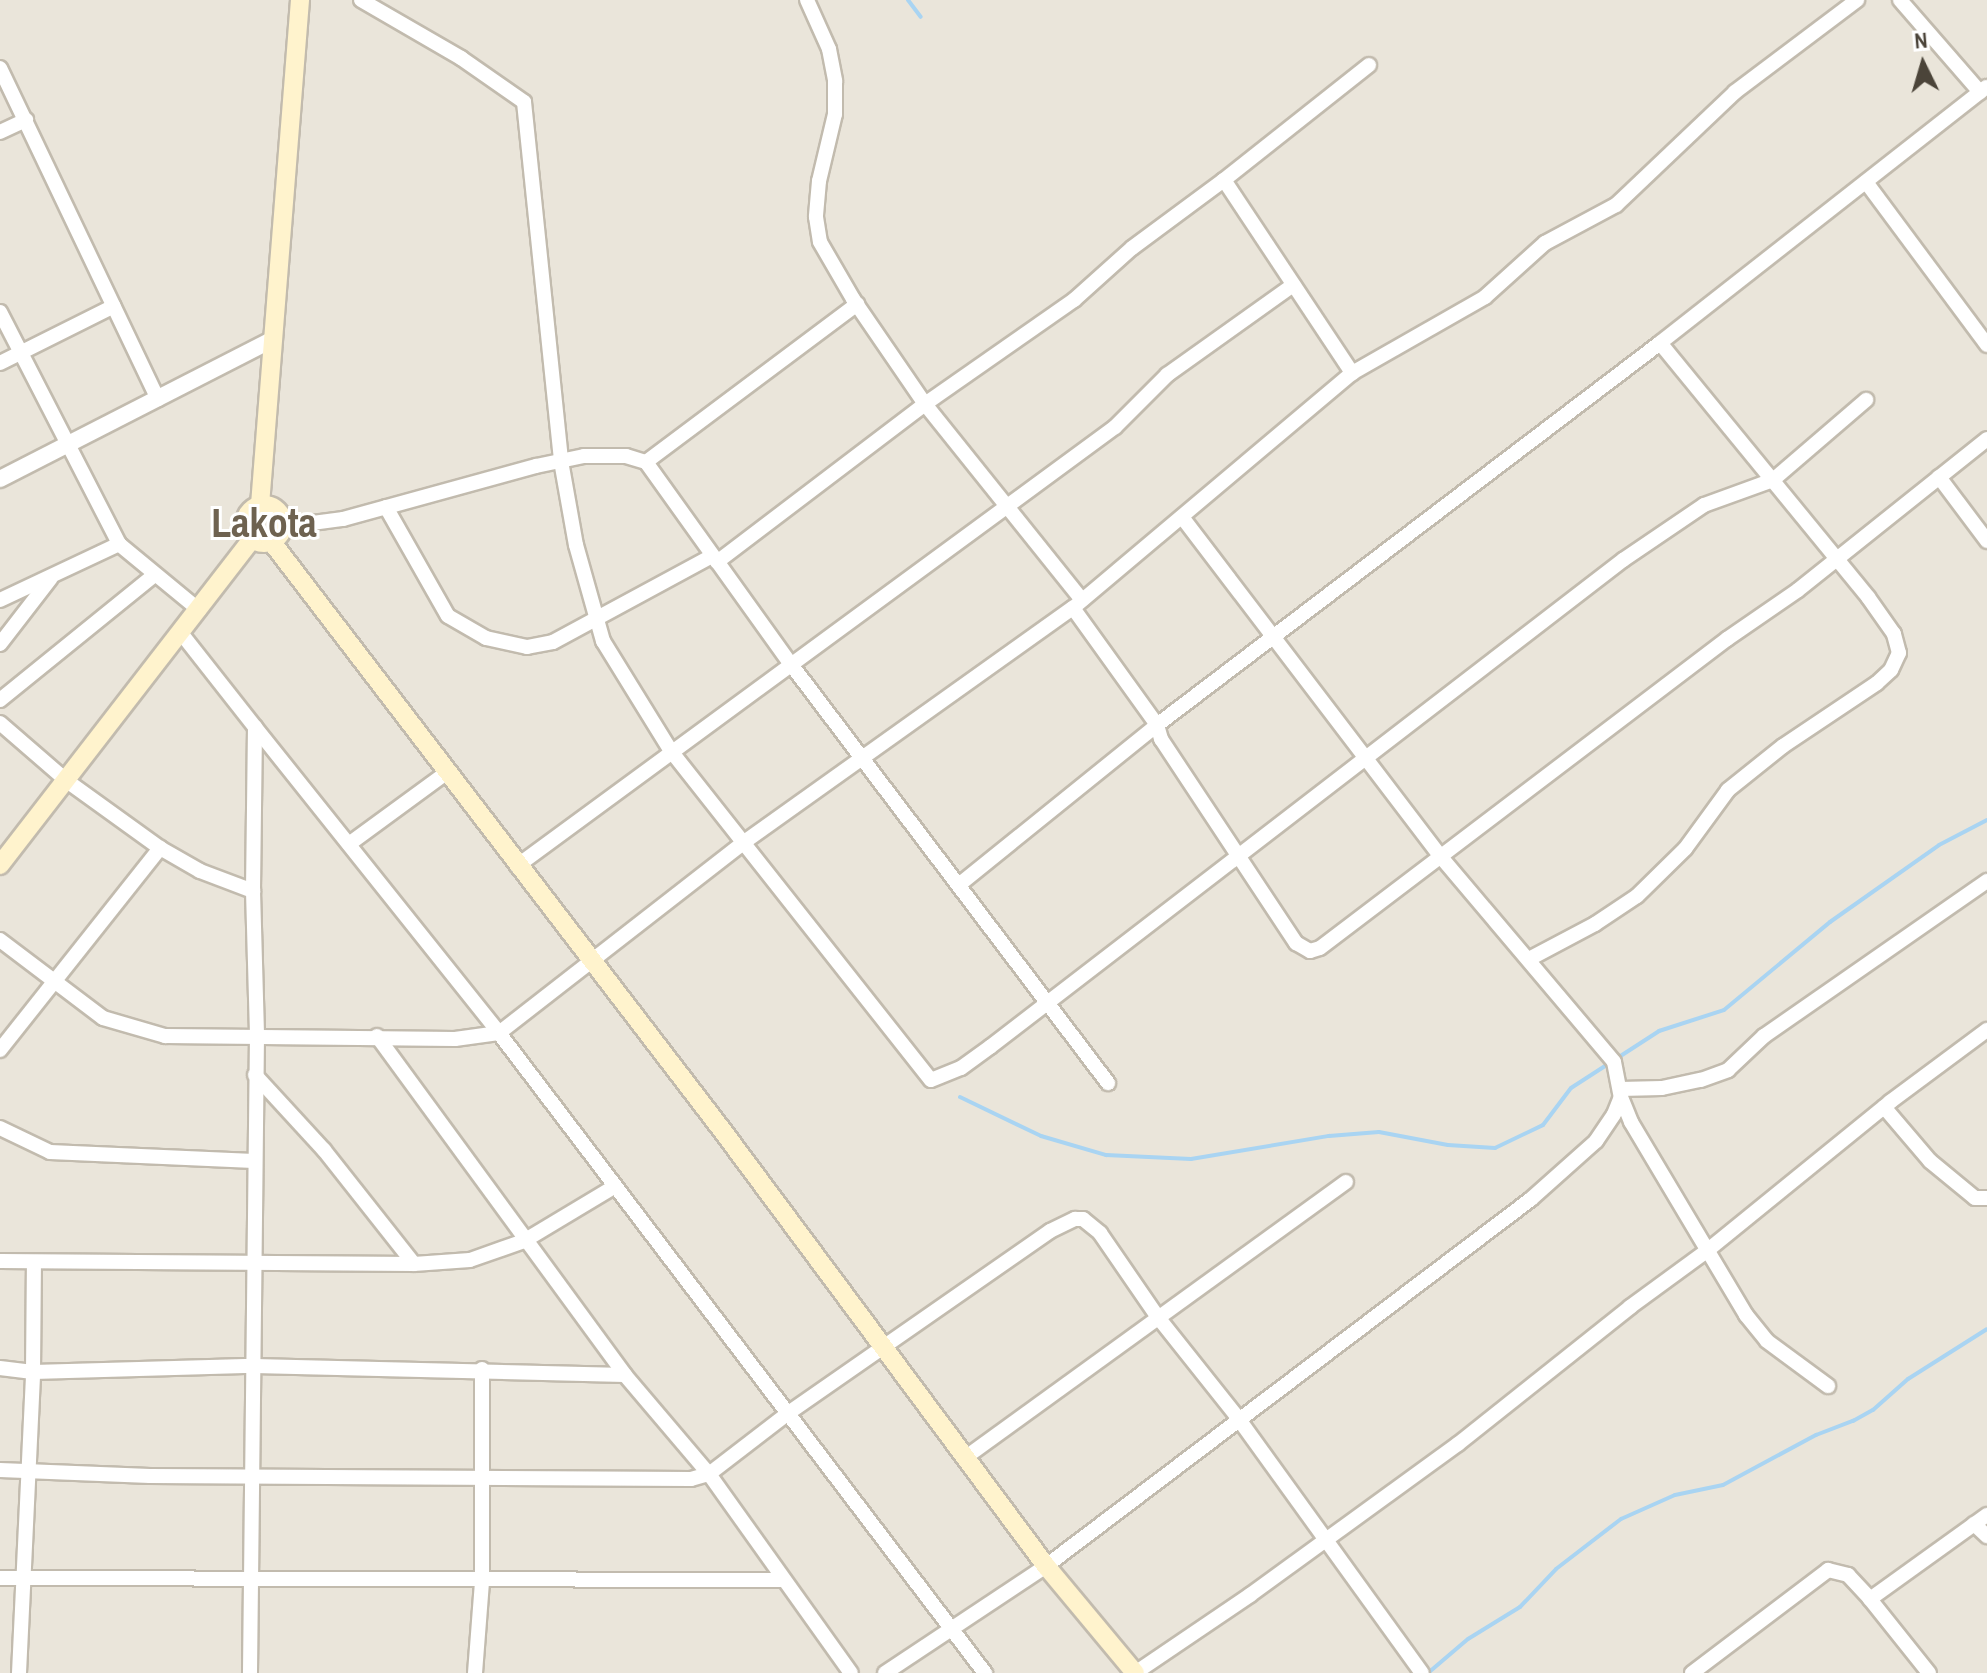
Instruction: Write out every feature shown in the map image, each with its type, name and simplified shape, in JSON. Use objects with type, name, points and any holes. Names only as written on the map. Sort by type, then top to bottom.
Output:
[{"type":"main road","points":[[260,505],[300,0]]},
{"type":"main road","points":[[0,865],[199,610],[269,536],[282,517],[276,509],[260,505],[250,510],[245,520],[246,530],[269,536],[884,1346],[1046,1566],[1135,1673]]},
{"type":"street","points":[[361,0],[461,58],[524,102],[561,461],[594,620],[603,641],[671,751],[927,1079],[940,1078],[961,1068],[1240,859],[1364,757],[1653,538],[1704,505],[1773,480],[1866,400]]},
{"type":"street","points":[[807,0],[829,49],[835,81],[835,114],[819,181],[816,217],[820,242],[857,304],[925,404],[1078,604],[1157,725],[1161,739],[1296,943],[1310,951],[1320,948],[1837,558],[1987,439]]},
{"type":"street","points":[[0,940],[52,983],[103,1018],[131,1029],[165,1036],[455,1039],[499,1033],[593,963],[743,843],[1078,604],[1352,373],[1485,297],[1553,237],[1616,205],[1735,92],[1857,0]]},
{"type":"street","points":[[960,884],[1157,725],[1660,343],[1983,89],[1900,0]]},
{"type":"street","points":[[386,507],[448,616],[465,628],[527,647],[553,642],[714,559],[925,404],[1066,306],[1132,248],[1224,180],[1369,65]]},
{"type":"street","points":[[0,68],[158,399]]},
{"type":"street","points":[[0,132],[26,120]]},
{"type":"street","points":[[1224,180],[1352,373]]},
{"type":"street","points":[[1866,182],[1987,345]]},
{"type":"street","points":[[517,866],[790,663],[1007,508],[1115,427],[1167,375],[1293,285]]},
{"type":"street","points":[[269,536],[561,461],[608,456],[646,462],[857,304]]},
{"type":"street","points":[[0,363],[114,306]]},
{"type":"street","points":[[0,312],[119,544],[153,576],[199,610]]},
{"type":"street","points":[[0,479],[272,340]]},
{"type":"street","points":[[1529,959],[1595,924],[1637,896],[1685,849],[1728,790],[1891,670],[1899,653],[1894,634],[1837,558],[1660,343]]},
{"type":"street","points":[[646,462],[790,663],[1108,1083]]},
{"type":"street","points":[[1939,477],[1987,541]]},
{"type":"street","points":[[1182,517],[1441,857],[1614,1062],[1620,1093],[1661,1177],[1746,1315],[1767,1341],[1828,1386]]},
{"type":"street","points":[[0,600],[119,544]]},
{"type":"street","points":[[0,644],[53,575]]},
{"type":"street","points":[[0,700],[153,576]]},
{"type":"street","points":[[181,633],[499,1033],[985,1673]]},
{"type":"street","points":[[0,723],[67,781],[160,848],[200,871],[253,891]]},
{"type":"street","points":[[250,1673],[257,1035],[253,891],[255,727]]},
{"type":"street","points":[[349,844],[446,773]]},
{"type":"street","points":[[0,1050],[160,848]]},
{"type":"street","points":[[1620,1093],[1670,1086],[1728,1070],[1764,1036],[1987,881]]},
{"type":"street","points":[[1135,1673],[1458,1444],[1630,1307],[1708,1250],[1884,1107],[1987,1030]]},
{"type":"street","points":[[377,1036],[625,1375],[709,1474],[851,1673]]},
{"type":"street","points":[[255,1075],[324,1150],[414,1264]]},
{"type":"street","points":[[885,1673],[1046,1566],[1531,1199],[1596,1141],[1614,1114],[1620,1093]]},
{"type":"street","points":[[1884,1107],[1930,1161],[1975,1198],[1987,1198]]},
{"type":"street","points":[[0,1128],[50,1152],[254,1161]]},
{"type":"street","points":[[966,1457],[1346,1182]]},
{"type":"street","points":[[0,1261],[34,1264],[414,1264],[470,1260],[524,1241],[614,1187]]},
{"type":"street","points":[[0,1470],[674,1481],[709,1474],[884,1346],[1050,1231],[1075,1219],[1090,1222],[1100,1233],[1157,1316],[1238,1418],[1422,1673]]},
{"type":"street","points":[[19,1673],[33,1372],[34,1264]]},
{"type":"street","points":[[0,1368],[33,1372],[254,1366],[482,1369],[625,1375]]},
{"type":"street","points":[[475,1673],[482,1582],[482,1369]]},
{"type":"street","points":[[1870,1599],[1987,1515]]},
{"type":"street","points":[[1974,1524],[1987,1536]]},
{"type":"street","points":[[1692,1673],[1828,1570],[1848,1575],[1929,1673]]},
{"type":"street","points":[[0,1578],[251,1577],[482,1582],[783,1580]]},
{"type":"shaded area","points":[[0,0],[1987,0],[1987,1673],[0,1673]]},
{"type":"waterway","points":[[908,0],[921,17]]},
{"type":"waterway","points":[[960,1097],[1041,1136],[1106,1155],[1191,1159],[1329,1136],[1379,1132],[1448,1145],[1495,1148],[1543,1125],[1571,1088],[1659,1031],[1724,1010],[1830,922],[1939,845],[1987,820]]},
{"type":"waterway","points":[[1428,1673],[1468,1639],[1520,1607],[1556,1569],[1621,1519],[1675,1495],[1723,1485],[1816,1435],[1853,1421],[1873,1410],[1908,1379],[1987,1329]]},
{"type":"district","name":"Lakota","points":[[264,523]]}]
